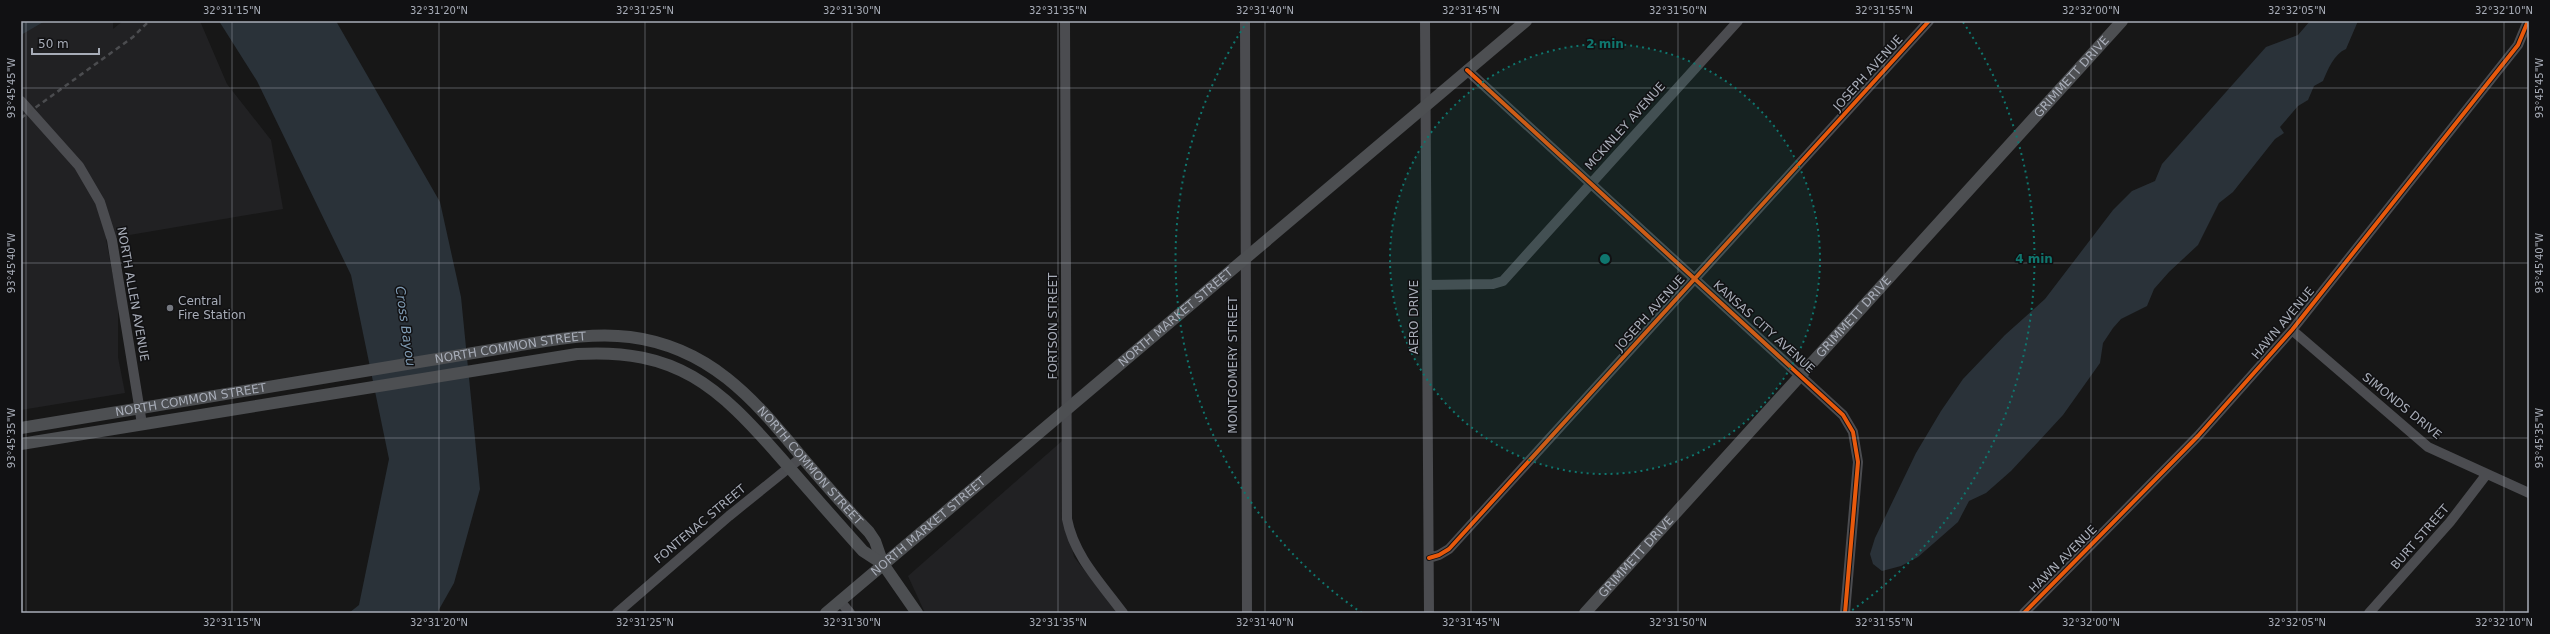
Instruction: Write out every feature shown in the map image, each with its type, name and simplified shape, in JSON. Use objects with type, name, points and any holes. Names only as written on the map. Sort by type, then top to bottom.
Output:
[{"type":"main road","name":"NORTH MARKET STREET","points":[[826,613],[1066,412],[1526,21]]},
{"type":"main road","name":"GRIMMETT DRIVE","points":[[1585,613],[2122,21]]},
{"type":"main road","name":"NORTH COMMON STREET","points":[[21,428],[568,338],[609,336],[631,337],[672,347],[712,367],[739,386],[763,411],[872,537],[883,564],[917,613]]},
{"type":"main road","name":"NORTH COMMON STREET","points":[[21,444],[518,362],[577,354],[605,353],[642,357],[677,368],[708,385],[735,406],[863,551],[883,564]]},
{"type":"street","name":"FORTSON STREET","points":[[1065,21],[1067,519],[1069,533],[1079,554],[1123,613]]},
{"type":"street","name":"MONTGOMERY STREET","points":[[1245,21],[1247,613]]},
{"type":"street","name":"AERO DRIVE","points":[[1426,21],[1429,613]]},
{"type":"street","name":"MCKINLEY AVENUE","points":[[1427,285],[1493,284],[1503,280],[1738,21]]},
{"type":"street","name":"JOSEPH AVENUE","points":[[1429,558],[1440,555],[1449,549],[1929,21]]},
{"type":"street","name":"HAWN AVENUE","points":[[2024,613],[2198,436],[2292,330],[2518,45],[2528,21]]},
{"type":"street","name":"KANSAS CITY AVENUE","points":[[1467,70],[1801,374],[1843,415],[1853,432],[1858,452],[1845,613]]},
{"type":"street","name":"NORTH ALLEN AVENUE","points":[[21,101],[79,166],[100,202],[112,240],[142,424]]},
{"type":"street","name":"SIMONDS DRIVE","points":[[2292,330],[2428,446],[2486,475],[2529,494]]},
{"type":"street","name":"FONTENAC STREET","points":[[617,613],[729,516],[802,457]]},
{"type":"street","name":"BURT STREET","points":[[2369,613],[2450,522],[2486,475]]},
{"type":"street","points":[[840,601],[850,613]]},
{"type":"shaded area","points":[[21,21],[113,21],[113,29],[123,21],[200,21],[227,84],[271,140],[283,209],[106,239],[118,303],[118,357],[125,393],[21,410]]},
{"type":"shaded area","points":[[1062,441],[1066,524],[1074,557],[1118,613],[925,613],[908,576]]},
{"type":"water","points":[[21,21],[45,21],[21,35]]},
{"type":"water","name":"Cross Bayou","points":[[219,21],[336,21],[440,202],[461,297],[480,489],[454,583],[437,613],[349,613],[359,605],[389,459],[351,275],[257,81]]},
{"type":"water","points":[[2310,21],[2358,21],[2346,49],[2335,58],[2323,81],[2314,86],[2308,100],[2298,106],[2280,127],[2284,133],[2275,139],[2233,192],[2219,203],[2198,245],[2169,272],[2154,289],[2147,306],[2121,319],[2113,328],[2103,343],[2100,363],[2063,415],[2011,471],[1986,493],[1969,501],[1958,522],[1918,557],[1901,566],[1882,571],[1873,564],[1870,554],[1875,538],[1916,453],[1941,411],[1963,379],[2005,335],[2045,299],[2113,210],[2132,191],[2155,181],[2162,164],[2266,47],[2298,35]]},
{"type":"railway","points":[[21,118],[133,37],[149,21]]},
{"type":"cycle path","points":[[1429,558],[1439,555],[1449,549],[1929,21]]},
{"type":"cycle path","points":[[2024,613],[2198,436],[2292,330],[2518,45],[2528,21]]},
{"type":"cycle path","points":[[1467,70],[1843,415],[1853,432],[1858,462],[1845,613]]},
{"type":"place","name":"Central Fire Station","points":[[170,308]]}]
